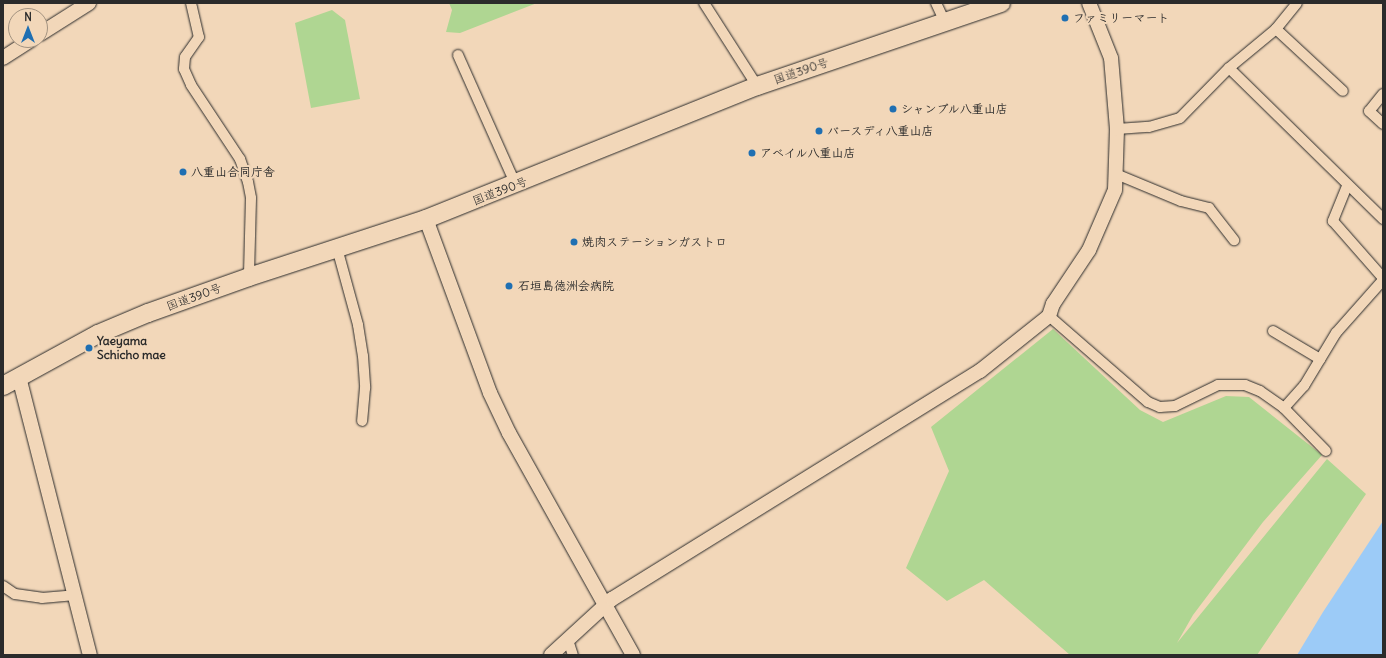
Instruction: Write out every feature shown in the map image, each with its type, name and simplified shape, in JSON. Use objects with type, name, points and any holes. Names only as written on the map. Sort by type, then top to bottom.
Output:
[{"type":"highway","name":"国道390号","points":[[3,386],[98,334],[249,277],[426,219],[516,185],[757,86],[944,20],[1001,3]]},
{"type":"street","points":[[48,29],[89,3]]},
{"type":"street","points":[[191,3],[200,37],[185,57],[184,69],[191,85],[240,159],[248,182],[251,198],[249,277]]},
{"type":"street","points":[[704,3],[757,86]]},
{"type":"street","points":[[936,3],[944,20]]},
{"type":"street","points":[[552,655],[604,606],[618,595],[980,371],[1048,316],[1053,304],[1089,250],[1115,190],[1118,129],[1111,58],[1089,3]]},
{"type":"street","points":[[1118,129],[1149,127],[1180,118],[1229,68],[1276,29],[1297,3]]},
{"type":"street","points":[[1276,29],[1343,91]]},
{"type":"street","points":[[3,58],[19,48]]},
{"type":"street","points":[[458,55],[516,185]]},
{"type":"street","points":[[1229,68],[1347,186],[1383,219]]},
{"type":"street","points":[[1383,94],[1369,111],[1383,124]]},
{"type":"street","points":[[1116,174],[1181,201],[1209,208],[1234,240]]},
{"type":"street","points":[[1284,408],[1304,386],[1346,320],[1383,279],[1333,221],[1347,186]]},
{"type":"street","points":[[426,219],[490,393],[509,433],[604,606],[633,655]]},
{"type":"street","points":[[337,248],[356,318],[363,356],[365,388],[362,421]]},
{"type":"street","points":[[1048,316],[1148,402],[1160,407],[1175,406],[1218,385],[1245,385],[1260,391],[1284,408],[1326,451]]},
{"type":"street","points":[[1273,331],[1320,359]]},
{"type":"street","points":[[18,377],[90,655]]},
{"type":"street","points":[[3,586],[15,594],[42,598],[75,595]]},
{"type":"street","points":[[568,640],[573,655]]},
{"type":"green space","points":[[449,3],[537,3],[460,33],[446,32],[452,10]]},
{"type":"green space","points":[[332,10],[345,20],[360,99],[311,108],[295,23]]},
{"type":"green space","points":[[1053,329],[1140,410],[1163,422],[1226,396],[1249,397],[1322,455],[1263,522],[1193,615],[1177,643],[1327,459],[1366,494],[1257,655],[1070,655],[984,580],[947,601],[906,568],[949,471],[931,427]]},
{"type":"water","points":[[1383,521],[1383,655],[1297,655],[1323,612]]},
{"type":"place","name":"ファミリーマート","points":[[1065,18]]},
{"type":"place","name":"シャンブル八重山店","points":[[893,109]]},
{"type":"place","name":"バースディ八重山店","points":[[819,131]]},
{"type":"place","name":"アベイル八重山店","points":[[752,153]]},
{"type":"place","name":"八重山合同庁舎","points":[[183,172]]},
{"type":"place","name":"焼肉ステーションガストロ","points":[[574,242]]},
{"type":"place","name":"石垣島徳洲会病院","points":[[509,286]]},
{"type":"place","name":"Yaeyama Schicho mae","points":[[89,348]]}]
